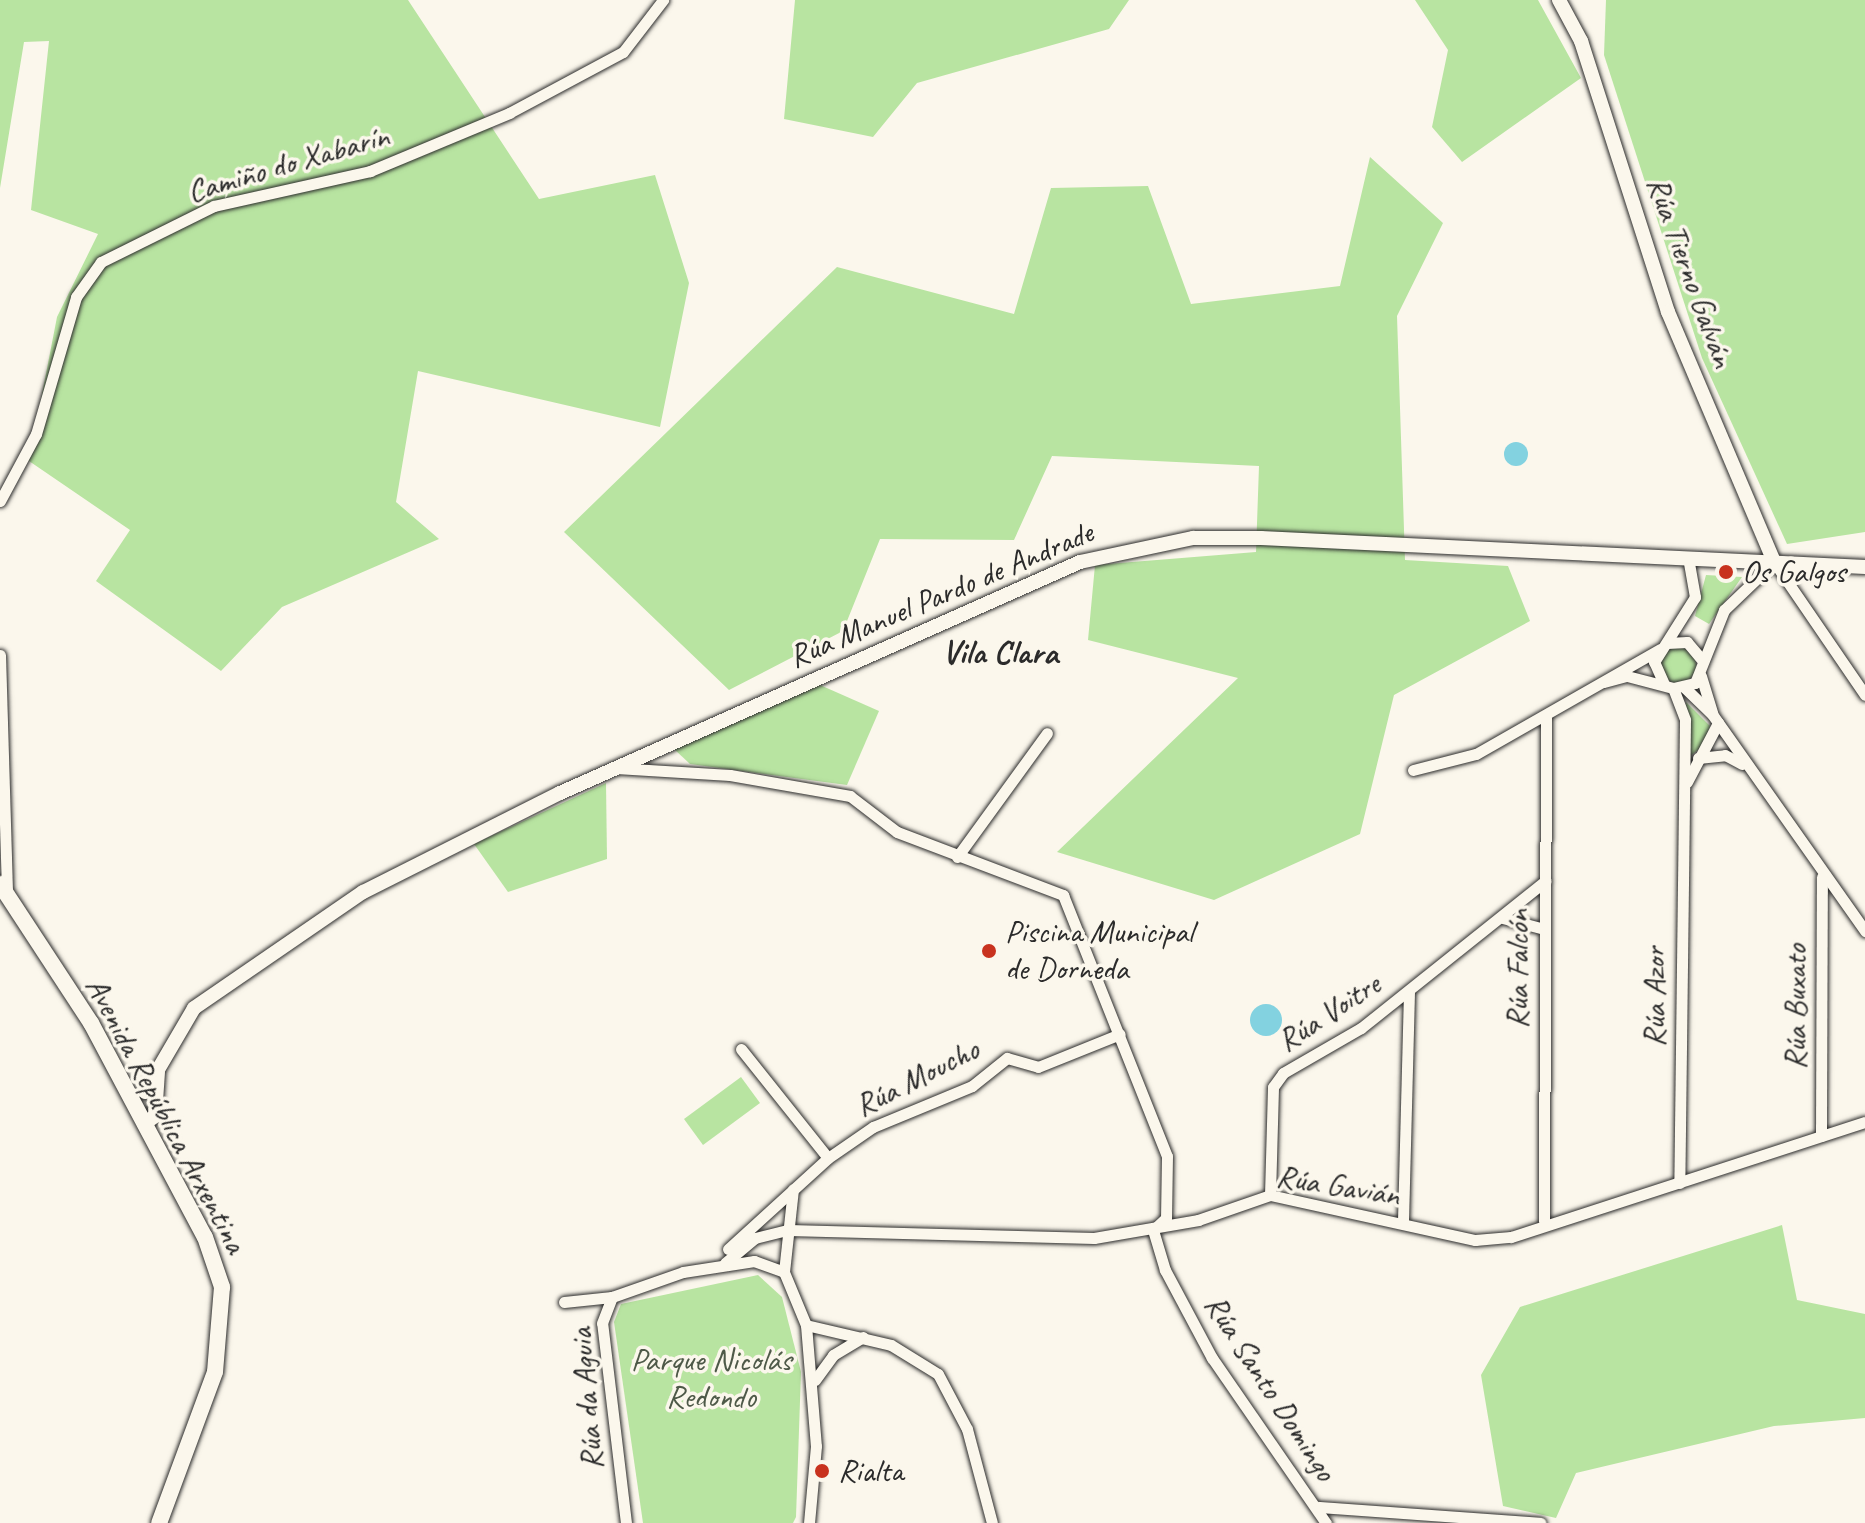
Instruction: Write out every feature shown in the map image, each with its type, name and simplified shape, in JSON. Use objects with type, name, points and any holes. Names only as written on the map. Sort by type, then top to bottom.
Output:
[{"type":"main road","name":"Avenida República Arxentina","points":[[2,892],[138,1095],[144,1124],[215,1257],[224,1309],[206,1400],[159,1523]]},
{"type":"street","name":"Camiño do Xabarín","points":[[0,501],[36,434],[76,297],[101,262],[214,206],[370,171],[509,113],[623,52],[663,0]]},
{"type":"street","name":"Rúa Tierno Galván","points":[[1559,0],[1581,41],[1668,312],[1774,562]]},
{"type":"street","name":"Rúa Manuel Pardo de Andrade","points":[[158,1104],[158,1072],[165,1048],[194,1008],[363,892],[613,768],[1080,562],[1127,548],[1261,538],[1865,567]]},
{"type":"street","points":[[1688,558],[1695,597],[1663,646],[1655,670],[1715,718]]},
{"type":"street","points":[[1865,695],[1774,562],[1724,610],[1703,661],[1701,676],[1715,718],[1822,877],[1865,931]]},
{"type":"street","points":[[1413,770],[1476,754],[1546,717],[1663,646],[1687,642],[1703,661]]},
{"type":"street","points":[[0,655],[2,892]]},
{"type":"street","points":[[1604,682],[1627,676],[1674,687],[1701,676]]},
{"type":"street","name":"Rúa Azor","points":[[1674,687],[1685,720],[1679,1183]]},
{"type":"street","name":"Rúa Falcón","points":[[1544,1221],[1546,717]]},
{"type":"street","name":"Rúa Azor","points":[[1682,810],[1697,758],[1715,718]]},
{"type":"street","points":[[957,857],[1047,733]]},
{"type":"street","points":[[1697,758],[1725,755],[1745,766]]},
{"type":"street","points":[[613,768],[730,775],[850,796],[897,832],[1063,895],[1167,1156],[1166,1218],[1153,1230]]},
{"type":"street","name":"Rúa Buxato","points":[[1821,1136],[1822,877]]},
{"type":"street","name":"Rúa Voitre","points":[[1270,1195],[1273,1087],[1409,991],[1545,881]]},
{"type":"street","points":[[1502,918],[1544,929]]},
{"type":"street","points":[[1403,1221],[1409,991]]},
{"type":"street","name":"Rúa Moucho","points":[[710,1267],[828,1158],[873,1127],[972,1086],[1007,1058],[1038,1067],[1120,1034]]},
{"type":"street","points":[[741,1049],[828,1158]]},
{"type":"street","name":"Rúa Manuel Pardo de Andrade","points":[[138,1095],[158,1072]]},
{"type":"street","points":[[138,1095],[158,1104],[144,1124]]},
{"type":"street","name":"Rúa Gavián","points":[[788,1230],[1094,1238],[1153,1230],[1270,1195],[1403,1221],[1475,1240],[1511,1237],[1544,1221],[1679,1183],[1865,1122]]},
{"type":"street","points":[[793,1189],[784,1272],[806,1325],[815,1380],[809,1523]]},
{"type":"street","name":"Rúa da Aguia","points":[[725,1263],[755,1238],[788,1230]]},
{"type":"street","name":"Rúa Santo Domingo","points":[[1153,1230],[1165,1270],[1212,1358],[1318,1507],[1326,1523]]},
{"type":"street","name":"Rúa da Aguia","points":[[626,1522],[602,1323],[612,1297],[725,1263],[754,1261],[784,1272]]},
{"type":"street","points":[[564,1302],[612,1297]]},
{"type":"street","points":[[806,1325],[863,1337],[938,1374],[967,1429],[992,1523]]},
{"type":"street","points":[[815,1380],[833,1355],[863,1337]]},
{"type":"street","points":[[1318,1507],[1540,1523]]},
{"type":"green space","points":[[0,0],[408,0],[539,199],[655,175],[689,283],[660,427],[418,371],[396,502],[439,539],[282,607],[221,671],[96,581],[130,530],[29,461],[57,317],[98,234],[31,210],[49,41],[24,42],[0,188]]},
{"type":"green space","points":[[795,0],[1129,0],[1109,29],[917,83],[873,137],[784,119]]},
{"type":"green space","points":[[1415,0],[1538,0],[1581,78],[1462,162],[1432,127],[1448,50]]},
{"type":"green space","points":[[1606,0],[1865,0],[1865,532],[1787,544],[1702,358],[1604,55]]},
{"type":"green space","points":[[1370,157],[1443,223],[1397,316],[1405,560],[1508,566],[1530,621],[1394,695],[1360,834],[1214,900],[1057,852],[1238,678],[1088,640],[1095,565],[1256,552],[1259,466],[1052,456],[1014,540],[880,539],[843,631],[729,690],[564,532],[837,267],[1014,314],[1051,188],[1148,186],[1191,304],[1340,286]]},
{"type":"green space","points":[[1706,575],[1742,577],[1709,624],[1695,616]]},
{"type":"green space","points":[[1678,647],[1690,653],[1696,665],[1690,677],[1678,683],[1666,677],[1660,665],[1666,653]]},
{"type":"green space","points":[[820,685],[879,711],[847,785],[690,764],[674,749]]},
{"type":"green space","points":[[1686,702],[1710,726],[1703,746],[1689,757]]},
{"type":"green space","points":[[606,783],[607,859],[508,892],[474,844]]},
{"type":"green space","points":[[741,1077],[760,1103],[703,1145],[684,1119]]},
{"type":"green space","points":[[1782,1225],[1797,1300],[1865,1314],[1865,1418],[1774,1426],[1576,1473],[1556,1518],[1503,1506],[1481,1375],[1520,1307]]},
{"type":"green space","name":"Parque Nicolás Redondo","points":[[758,1275],[782,1297],[801,1372],[796,1517],[793,1523],[643,1523],[614,1322],[621,1304]]},
{"type":"water","points":[[1516,442],[1527,449],[1528,454],[1521,465],[1516,466],[1505,459],[1504,454],[1511,443]]},
{"type":"water","points":[[1266,1004],[1277,1009],[1282,1020],[1277,1031],[1266,1036],[1255,1031],[1250,1020],[1255,1009]]},
{"type":"place","name":"Os Galgos","points":[[1726,572]]},
{"type":"place","name":"Piscina Municipal de Dorneda","points":[[989,951]]},
{"type":"place","name":"Rialta","points":[[822,1471]]},
{"type":"district","name":"Vila Clara","points":[[1000,652]]}]
